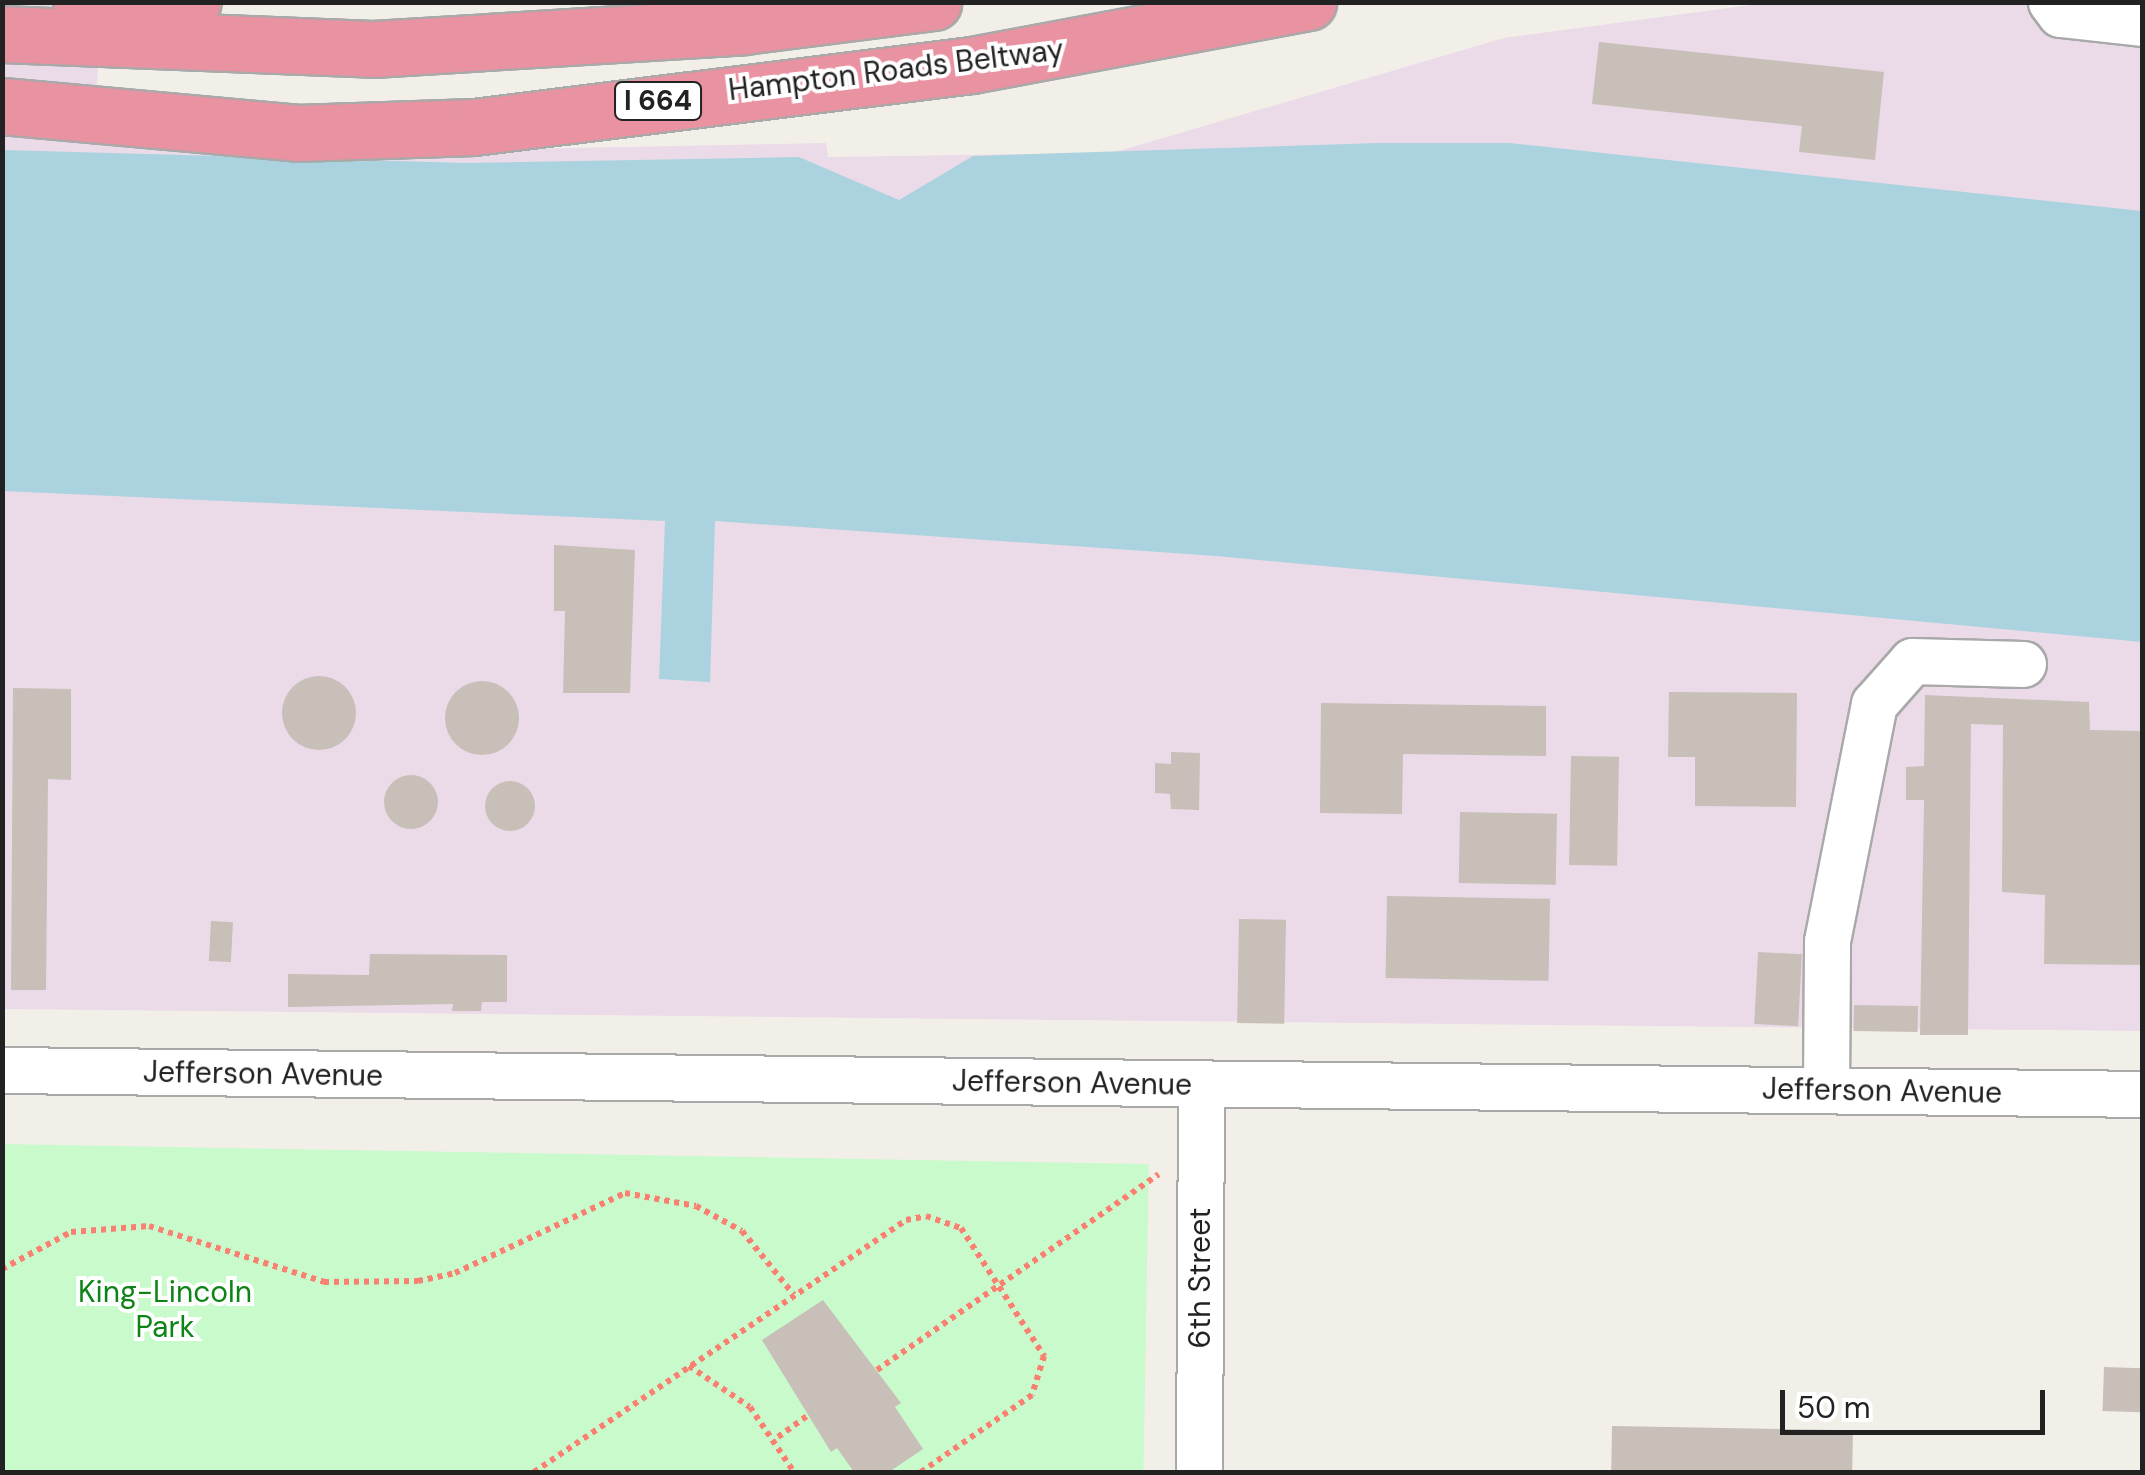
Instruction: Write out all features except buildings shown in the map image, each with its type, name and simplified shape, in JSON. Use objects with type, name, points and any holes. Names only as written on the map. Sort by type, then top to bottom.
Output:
[{"type":"highway","points":[[2,21],[71,8],[193,2]]},
{"type":"highway","name":"Hampton Roads Beltway","points":[[2,34],[374,49],[744,26],[933,2]]},
{"type":"highway","name":"Hampton Roads Beltway","points":[[2,106],[296,133],[474,127],[972,65],[1308,2]]},
{"type":"street","points":[[2050,2],[2060,14],[2142,23]]},
{"type":"street","points":[[1826,1090],[1827,941],[1874,704],[1912,661],[2023,664]]},
{"type":"street","name":"Jefferson Avenue","points":[[2,1070],[2142,1094]]},
{"type":"street","name":"6th Street","points":[[1199,1472],[1201,1084]]},
{"type":"path","points":[[878,1370],[1158,1174]]},
{"type":"path","points":[[2,1269],[72,1232],[149,1226],[324,1282],[418,1280],[455,1273],[625,1194],[696,1206],[742,1231],[794,1295]]},
{"type":"path","points":[[534,1472],[906,1220],[926,1216],[961,1228],[1040,1343],[1042,1376],[1032,1395],[921,1472]]},
{"type":"path","points":[[690,1366],[750,1406],[778,1437],[794,1472]]},
{"type":"path","points":[[778,1437],[806,1416]]},
{"type":"shaded area","points":[[3,3],[103,3],[93,135],[317,153],[826,143],[828,157],[1112,153],[1504,38],[1766,3],[2142,3],[2142,1031],[3,1009]]},
{"type":"green space","name":"King-Lincoln Park","points":[[3,1144],[1149,1164],[1143,1472],[2,1472]]},
{"type":"water","points":[[1378,143],[1509,143],[2142,211],[2142,642],[1216,556],[715,521],[710,682],[659,679],[665,521],[3,491],[3,150],[466,163],[799,157],[899,200],[973,156]]}]
